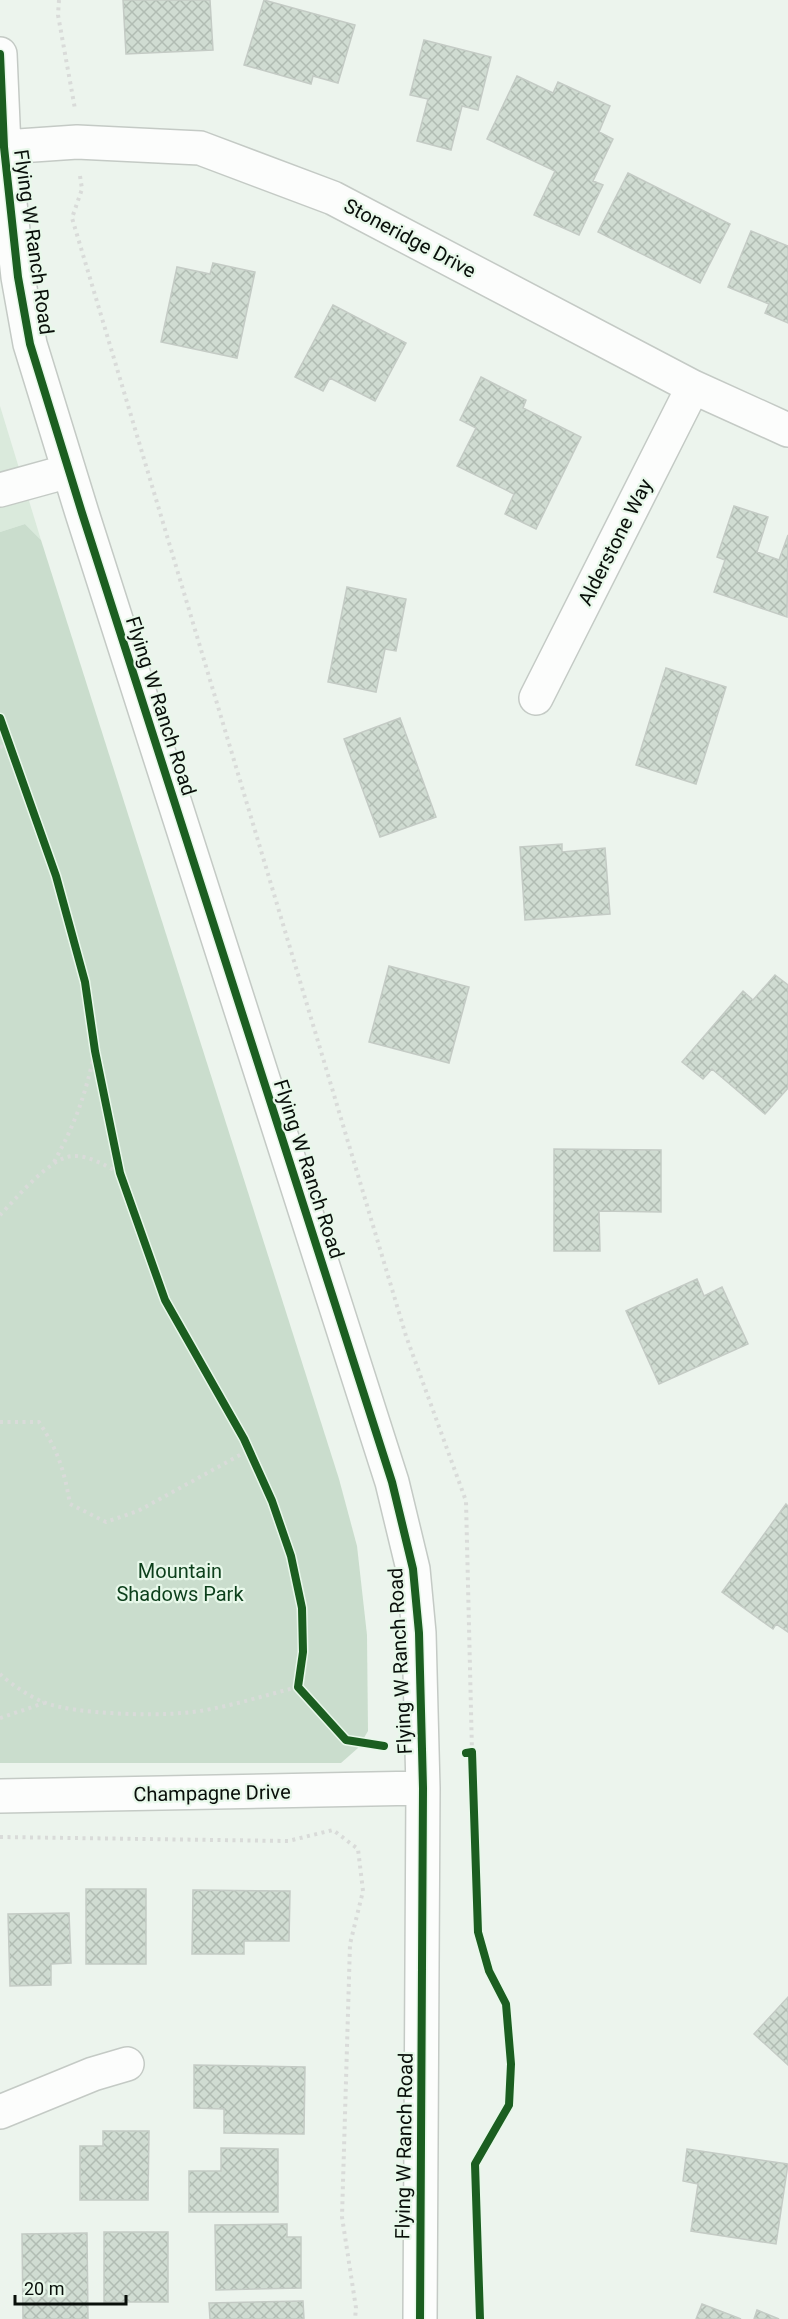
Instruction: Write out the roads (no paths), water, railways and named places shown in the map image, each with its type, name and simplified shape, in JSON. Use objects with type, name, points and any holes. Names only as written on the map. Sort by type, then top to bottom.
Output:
[{"type":"street","name":"Flying W Ranch Road","points":[[0,54],[4,147],[18,277],[30,344],[392,1482],[413,1569],[419,1633],[423,1788],[420,2319]]},
{"type":"street","name":"Stoneridge Drive","points":[[4,147],[77,142],[200,148],[333,198],[693,387],[788,430]]},
{"type":"street","name":"Alderstone Way","points":[[536,698],[693,387]]},
{"type":"street","points":[[0,490],[69,471]]},
{"type":"street","name":"Champagne Drive","points":[[0,1796],[423,1788]]},
{"type":"street","points":[[0,2112],[93,2074],[128,2064]]},
{"type":"park label","name":"Mountain Shadows Park","points":[[180,1582]]}]
